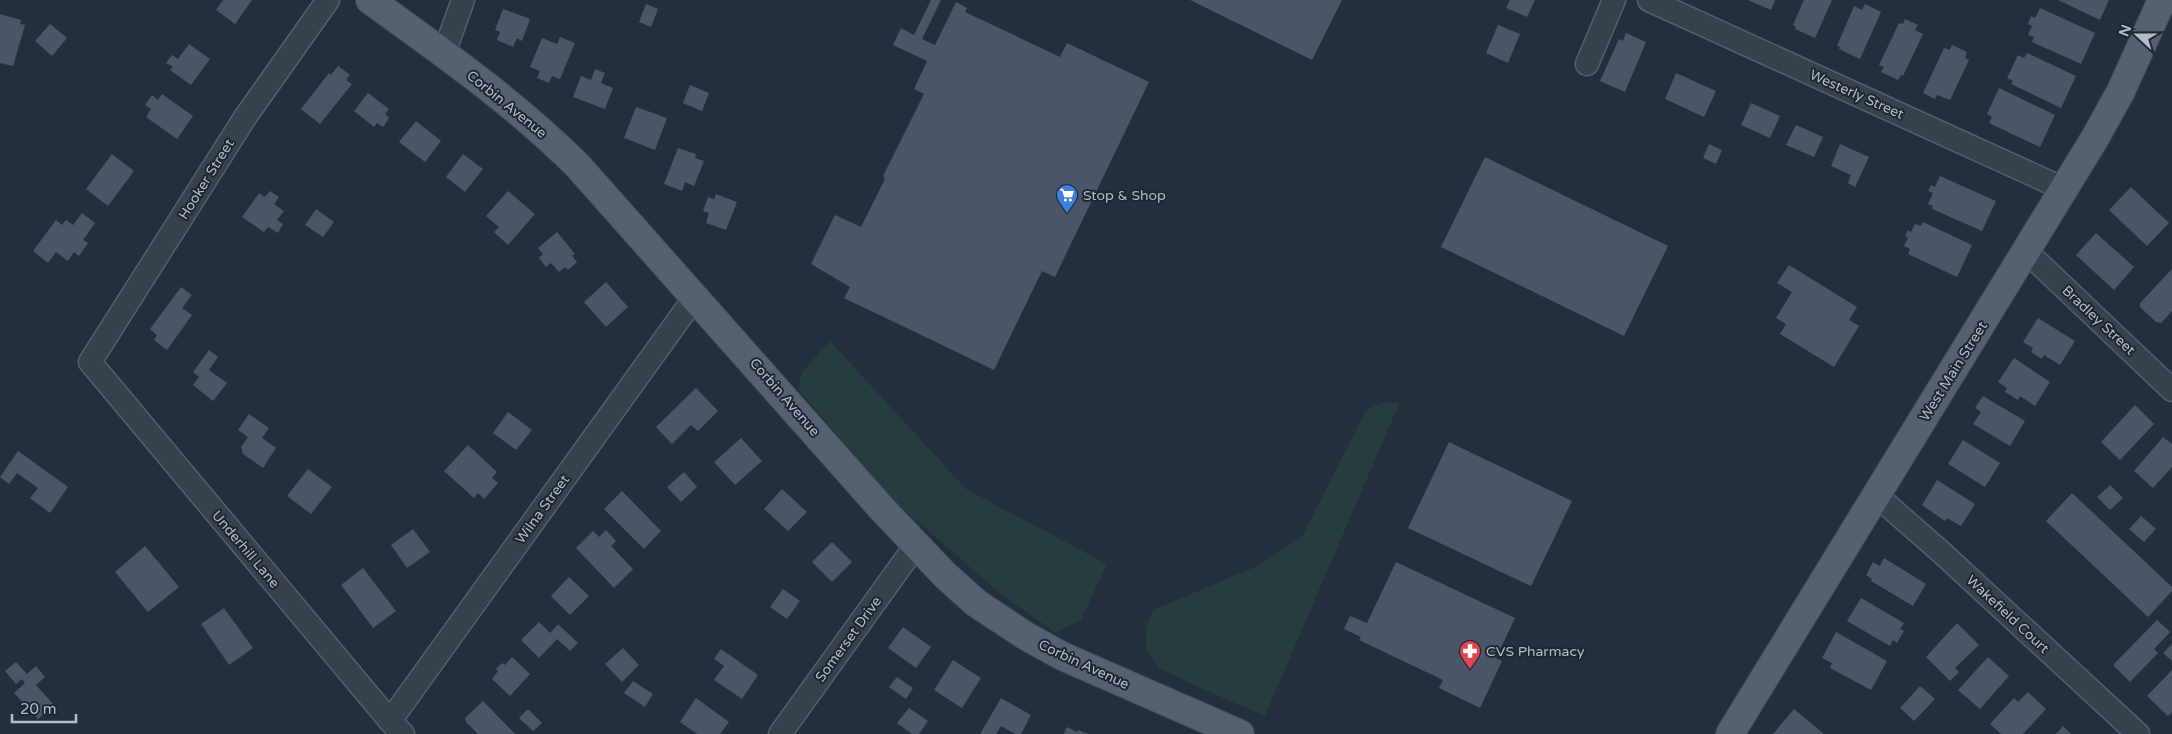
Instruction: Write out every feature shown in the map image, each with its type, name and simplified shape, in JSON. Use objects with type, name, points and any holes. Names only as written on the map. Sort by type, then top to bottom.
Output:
[{"type":"main road","name":"Corbin Avenue","points":[[370,0],[444,53],[513,107],[557,145],[578,166],[916,545],[976,603],[1026,636],[1100,673],[1240,734]]},
{"type":"main road","name":"West Main Street","points":[[1730,734],[2064,189],[2121,91],[2162,0]]},
{"type":"street","name":"Hooker Street","points":[[90,362],[246,116],[328,0]]},
{"type":"street","points":[[444,53],[463,0]]},
{"type":"street","points":[[1587,64],[1614,0]]},
{"type":"street","name":"Westerly Street","points":[[1649,0],[2064,189]]},
{"type":"street","name":"Bradley Street","points":[[2026,252],[2172,390]]},
{"type":"street","name":"Wilna Street","points":[[397,727],[695,297]]},
{"type":"street","name":"Underhill Lane","points":[[90,362],[397,727]]},
{"type":"street","name":"Wakefield Court","points":[[1876,495],[1941,552],[2138,734]]},
{"type":"street","name":"Somerset Drive","points":[[780,734],[916,545]]},
{"type":"green space","points":[[830,341],[966,489],[1107,564],[1081,620],[1056,633],[1002,595],[893,500],[798,389],[802,372]]},
{"type":"green space","points":[[1390,401],[1399,404],[1265,716],[1159,668],[1146,649],[1146,627],[1153,610],[1255,567],[1303,535],[1365,412],[1375,405]]},
{"type":"building","points":[[223,0],[252,0],[235,24],[216,10]]},
{"type":"building","points":[[931,0],[941,0],[922,39],[935,45],[956,2],[967,8],[965,12],[1060,57],[1067,43],[1149,82],[1055,277],[1042,271],[994,370],[844,298],[850,287],[811,264],[835,215],[861,227],[885,179],[883,176],[924,94],[914,89],[927,61],[893,45],[901,28],[914,35]]},
{"type":"building","points":[[1190,0],[1342,0],[1312,60]]},
{"type":"building","points":[[1510,0],[1535,0],[1527,17],[1506,8]]},
{"type":"building","points":[[1748,0],[1775,0],[1771,10]]},
{"type":"building","points":[[1804,0],[1832,0],[1815,38],[1795,29],[1796,27],[1793,25]]},
{"type":"building","points":[[2058,0],[2109,0],[2100,20]]},
{"type":"building","points":[[646,4],[658,9],[651,27],[639,22]]},
{"type":"building","points":[[1865,4],[1881,12],[1860,59],[1839,49],[1840,47],[1837,46],[1854,6],[1862,10]]},
{"type":"building","points":[[2040,8],[2095,33],[2081,64],[2032,42],[2034,37],[2028,35],[2032,26],[2028,24],[2031,16],[2035,18]]},
{"type":"building","points":[[503,9],[530,19],[522,41],[517,38],[513,47],[497,40],[500,32],[495,30]]},
{"type":"building","points":[[0,14],[21,20],[20,24],[25,25],[13,66],[0,63]]},
{"type":"building","points":[[1905,19],[1918,25],[1915,30],[1923,34],[1903,76],[1901,75],[1898,80],[1881,72],[1884,67],[1879,65],[1899,23],[1903,24]]},
{"type":"building","points":[[50,24],[67,38],[52,56],[35,41]]},
{"type":"building","points":[[1498,25],[1520,34],[1508,63],[1486,53]]},
{"type":"building","points":[[1626,33],[1646,42],[1625,92],[1600,81],[1619,39],[1623,41]]},
{"type":"building","points":[[560,37],[575,43],[560,79],[552,76],[549,83],[537,78],[540,71],[530,67],[542,38],[557,44]]},
{"type":"building","points":[[189,44],[210,59],[191,85],[170,70],[173,67],[166,63],[172,55],[178,59]]},
{"type":"building","points":[[1952,45],[1967,52],[1965,58],[1969,60],[1950,100],[1937,95],[1935,99],[1923,93],[1944,48],[1950,50]]},
{"type":"building","points":[[2027,53],[2076,76],[2061,108],[2011,84],[2013,81],[2007,78],[2018,55],[2024,58]]},
{"type":"building","points":[[338,66],[350,75],[346,80],[352,84],[320,124],[301,109],[329,73],[331,75]]},
{"type":"building","points":[[595,69],[605,73],[601,83],[613,88],[605,109],[573,97],[581,76],[591,80]]},
{"type":"building","points":[[1676,73],[1716,91],[1704,117],[1665,99]]},
{"type":"building","points":[[690,85],[709,93],[702,111],[683,103]]},
{"type":"building","points":[[1999,88],[2055,115],[2040,147],[1989,123],[1992,117],[1987,114]]},
{"type":"building","points":[[368,93],[389,109],[385,114],[389,118],[383,127],[377,123],[374,127],[354,111]]},
{"type":"building","points":[[162,94],[193,116],[177,139],[146,117],[151,109],[145,105],[152,95],[158,100]]},
{"type":"building","points":[[1751,103],[1780,116],[1770,138],[1741,125]]},
{"type":"building","points":[[636,107],[667,118],[655,150],[624,138]]},
{"type":"building","points":[[416,121],[441,141],[425,162],[399,142]]},
{"type":"building","points":[[1796,125],[1823,137],[1814,157],[1786,145]]},
{"type":"building","points":[[1709,144],[1722,150],[1716,164],[1703,158]]},
{"type":"building","points":[[1840,144],[1869,157],[1855,187],[1848,183],[1851,175],[1831,166]]},
{"type":"building","points":[[678,148],[696,154],[695,158],[704,161],[694,186],[685,182],[682,191],[664,184]]},
{"type":"building","points":[[112,154],[134,171],[108,206],[86,189]]},
{"type":"building","points":[[463,154],[483,169],[465,192],[446,177]]},
{"type":"building","points":[[1485,157],[1668,246],[1624,336],[1441,247]]},
{"type":"building","points":[[1940,176],[1996,201],[1982,231],[1932,209],[1933,206],[1928,204],[1933,193],[1928,191],[1931,185],[1935,187]]},
{"type":"building","points":[[2131,187],[2169,223],[2147,246],[2109,210]]},
{"type":"building","points":[[270,191],[279,197],[274,204],[284,211],[277,220],[283,224],[278,233],[268,227],[264,232],[242,217],[259,193],[265,197]]},
{"type":"building","points":[[508,191],[535,214],[508,245],[494,232],[499,227],[486,216]]},
{"type":"building","points":[[716,194],[737,202],[726,230],[706,223],[709,213],[703,211],[708,197],[714,199]]},
{"type":"building","points":[[316,209],[334,222],[323,237],[305,225]]},
{"type":"building","points":[[82,213],[95,223],[83,240],[88,243],[79,256],[74,252],[68,261],[56,252],[48,263],[33,251],[56,220],[62,225],[66,220],[73,225]]},
{"type":"building","points":[[1923,222],[1972,245],[1957,277],[1908,254],[1910,249],[1904,246],[1908,238],[1905,236],[1908,230],[1911,232],[1915,224],[1921,226]]},
{"type":"building","points":[[557,232],[575,254],[572,256],[577,262],[568,270],[565,267],[559,272],[551,263],[546,267],[539,258],[543,254],[538,248]]},
{"type":"building","points":[[2096,233],[2134,267],[2114,290],[2076,255]]},
{"type":"building","points":[[1789,265],[1857,307],[1849,320],[1859,326],[1834,367],[1780,334],[1786,324],[1776,318],[1792,292],[1777,283]]},
{"type":"building","points":[[2172,269],[2172,311],[2161,323],[2156,322],[2140,307],[2140,303]]},
{"type":"building","points":[[606,282],[628,307],[606,327],[584,302]]},
{"type":"building","points":[[181,287],[192,295],[182,308],[192,315],[167,350],[154,340],[157,335],[150,329]]},
{"type":"building","points":[[2038,318],[2075,341],[2060,365],[2044,355],[2042,359],[2031,352],[2033,348],[2023,342]]},
{"type":"building","points":[[209,350],[218,357],[209,370],[227,383],[213,401],[193,385],[199,377],[193,372]]},
{"type":"building","points":[[2014,358],[2050,382],[2035,406],[2020,396],[2018,400],[2005,392],[2007,388],[1998,382]]},
{"type":"building","points":[[696,388],[718,411],[698,431],[691,425],[672,444],[656,427]]},
{"type":"building","points":[[1983,396],[2025,421],[2010,446],[1973,424],[1981,412],[1975,408]]},
{"type":"building","points":[[2135,405],[2154,424],[2120,460],[2101,442]]},
{"type":"building","points":[[508,412],[532,430],[516,450],[493,433]]},
{"type":"building","points":[[249,414],[269,428],[262,438],[276,448],[263,468],[243,454],[241,447],[248,437],[238,430]]},
{"type":"building","points":[[2163,437],[2172,444],[2172,467],[2153,488],[2134,471]]},
{"type":"building","points":[[741,438],[762,461],[735,485],[714,462]]},
{"type":"building","points":[[1963,440],[2000,463],[1985,487],[1948,464]]},
{"type":"building","points":[[1449,442],[1572,501],[1531,586],[1408,528]]},
{"type":"building","points":[[468,445],[497,472],[492,478],[498,483],[484,499],[478,493],[474,498],[444,471]]},
{"type":"building","points":[[18,451],[68,487],[50,513],[30,498],[38,488],[17,473],[9,484],[0,477]]},
{"type":"building","points":[[308,469],[332,487],[311,514],[287,496]]},
{"type":"building","points":[[684,472],[697,487],[681,502],[667,487]]},
{"type":"building","points":[[1937,480],[1975,504],[1961,526],[1947,518],[1945,521],[1922,505]]},
{"type":"building","points":[[2110,485],[2123,498],[2110,510],[2097,497]]},
{"type":"building","points":[[782,489],[807,512],[788,531],[764,509]]},
{"type":"building","points":[[622,491],[661,531],[644,549],[604,509]]},
{"type":"building","points":[[2072,493],[2172,587],[2172,591],[2148,617],[2046,521]]},
{"type":"building","points":[[2141,516],[2156,529],[2144,542],[2129,529]]},
{"type":"building","points":[[413,529],[430,552],[407,568],[391,545]]},
{"type":"building","points":[[606,530],[616,541],[611,546],[633,569],[614,588],[576,548],[593,531],[599,537]]},
{"type":"building","points":[[832,542],[852,562],[832,582],[812,562]]},
{"type":"building","points":[[145,546],[179,587],[148,612],[115,572]]},
{"type":"building","points":[[1884,558],[1926,584],[1913,606],[1871,581],[1872,579],[1866,575],[1873,562],[1880,566]]},
{"type":"building","points":[[1396,562],[1515,618],[1496,658],[1502,661],[1480,708],[1439,688],[1443,680],[1359,640],[1361,637],[1344,629],[1350,616],[1367,623]]},
{"type":"building","points":[[363,568],[396,611],[373,628],[341,585]]},
{"type":"building","points":[[569,577],[589,596],[570,615],[551,596]]},
{"type":"building","points":[[783,589],[800,601],[787,619],[770,607]]},
{"type":"building","points":[[1861,598],[1904,623],[1900,629],[1904,631],[1897,643],[1893,640],[1890,646],[1847,621]]},
{"type":"building","points":[[224,608],[253,648],[229,665],[201,624]]},
{"type":"building","points":[[2157,620],[2170,632],[2154,649],[2158,653],[2130,682],[2114,664]]},
{"type":"building","points":[[539,622],[550,633],[558,624],[578,643],[570,651],[557,639],[539,658],[521,640]]},
{"type":"building","points":[[1957,623],[1979,645],[1955,668],[1959,672],[1950,681],[1926,657]]},
{"type":"building","points":[[903,627],[931,647],[916,668],[888,648]]},
{"type":"building","points":[[1836,632],[1887,661],[1871,690],[1830,668],[1832,663],[1822,658]]},
{"type":"building","points":[[2172,644],[2172,661],[2163,653]]},
{"type":"building","points":[[623,648],[639,665],[622,682],[605,664]]},
{"type":"building","points":[[721,649],[758,675],[742,699],[714,680],[724,666],[714,659]]},
{"type":"building","points":[[512,657],[530,674],[510,696],[492,679],[498,671],[496,669],[502,663],[505,665]]},
{"type":"building","points":[[1988,657],[2009,676],[1980,709],[1958,690]]},
{"type":"building","points":[[953,660],[981,678],[962,708],[934,690]]},
{"type":"building","points":[[16,662],[27,674],[36,666],[45,677],[36,685],[54,705],[38,719],[14,693],[25,683],[22,679],[16,684],[5,671]]},
{"type":"building","points":[[2172,670],[2172,712],[2168,716],[2147,696]]},
{"type":"building","points":[[897,677],[913,688],[906,699],[889,687]]},
{"type":"building","points":[[633,681],[653,694],[645,707],[624,693]]},
{"type":"building","points":[[1920,686],[1935,699],[1914,721],[1900,708]]},
{"type":"building","points":[[2028,692],[2046,709],[2023,734],[2001,734],[1990,724],[2014,698],[2018,702]]},
{"type":"building","points":[[696,698],[729,722],[720,734],[697,734],[680,722]]},
{"type":"building","points":[[1001,698],[1031,715],[1021,734],[1015,734],[1001,726],[996,734],[980,734]]},
{"type":"building","points":[[483,701],[515,734],[478,734],[466,722],[465,718]]},
{"type":"building","points":[[909,708],[928,721],[919,734],[912,734],[897,723]]},
{"type":"building","points":[[528,709],[542,723],[533,731],[519,718]]},
{"type":"building","points":[[1794,709],[1824,734],[1773,734]]},
{"type":"building","points":[[2063,726],[2071,734],[2056,734]]},
{"type":"building","points":[[1067,727],[1077,732],[1078,730],[1088,734],[1064,734]]},
{"type":"place","name":"Stop & Shop","points":[[1067,214]]},
{"type":"place","name":"CVS Pharmacy","points":[[1470,670]]}]
